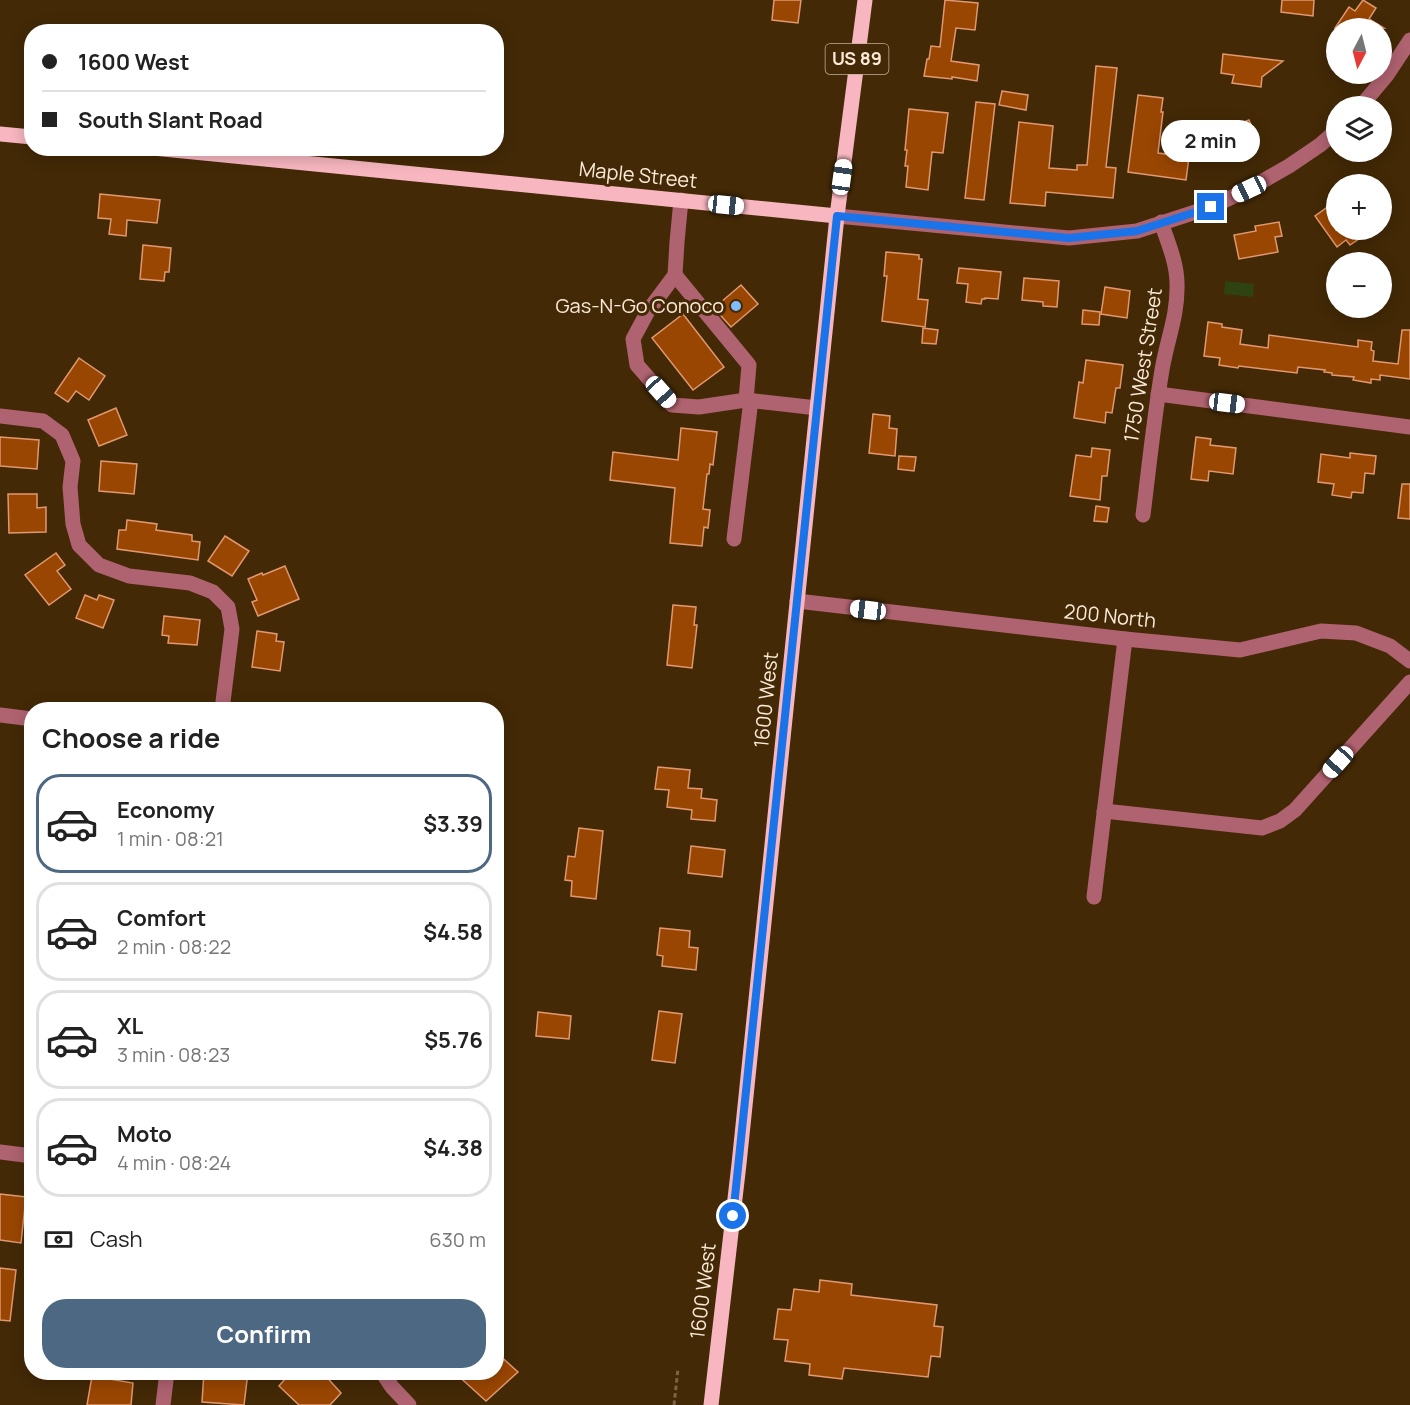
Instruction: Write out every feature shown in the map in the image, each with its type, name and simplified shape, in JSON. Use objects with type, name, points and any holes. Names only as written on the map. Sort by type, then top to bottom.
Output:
[{"type":"main road","name":"1600 West","points":[[711,1405],[739,1164],[837,216],[865,0]]},
{"type":"main road","points":[[0,134],[24,136]]},
{"type":"main road","name":"Maple Street","points":[[234,156],[837,216]]},
{"type":"street","points":[[1369,96],[1387,75],[1410,40]]},
{"type":"street","name":"Maple Street","points":[[837,216],[1069,238],[1119,234],[1137,231],[1211,207],[1289,166],[1326,140]]},
{"type":"street","points":[[681,200],[675,275],[648,311],[633,339],[637,365],[672,405],[699,407],[749,400],[817,408]]},
{"type":"street","name":"1750 West Street","points":[[1143,515],[1163,362],[1177,308],[1174,260],[1161,222]]},
{"type":"street","points":[[675,275],[749,365],[749,400],[734,539]]},
{"type":"street","points":[[1158,394],[1410,427]]},
{"type":"street","points":[[0,416],[43,421],[62,435],[73,461],[70,487],[73,524],[79,545],[99,565],[129,576],[190,583],[213,592],[228,607],[232,628],[223,702]]},
{"type":"street","name":"200 North","points":[[797,602],[1240,650],[1321,631],[1356,633],[1390,646],[1410,661]]},
{"type":"street","points":[[1094,897],[1125,639]]},
{"type":"street","points":[[1104,811],[1262,828],[1280,821],[1295,810],[1410,682]]},
{"type":"street","points":[[0,715],[24,718]]},
{"type":"street","points":[[0,1152],[24,1154]]},
{"type":"street","points":[[163,1405],[166,1380]]},
{"type":"street","points":[[387,1380],[409,1405]]},
{"type":"path","points":[[674,1405],[678,1369]]},
{"type":"green space","points":[[1225,281],[1254,284],[1253,297],[1224,294]]},
{"type":"building","points":[[774,0],[801,0],[798,23],[772,20]]},
{"type":"building","points":[[945,0],[978,3],[975,30],[956,28],[951,61],[979,65],[977,81],[924,76],[931,46],[940,47]]},
{"type":"building","points":[[1282,0],[1314,0],[1313,16],[1281,12]]},
{"type":"building","points":[[1363,0],[1376,8],[1370,18],[1342,18],[1349,7],[1355,11]]},
{"type":"building","points":[[1223,54],[1283,61],[1262,77],[1261,87],[1232,83],[1234,75],[1221,73]]},
{"type":"building","points":[[1096,66],[1117,68],[1106,167],[1116,168],[1113,198],[1046,192],[1045,206],[1010,203],[1019,122],[1053,126],[1049,168],[1077,170],[1077,165],[1087,165]]},
{"type":"building","points":[[1002,91],[1028,95],[1026,110],[999,105]]},
{"type":"building","points":[[1138,95],[1163,98],[1158,153],[1189,157],[1186,180],[1128,172]]},
{"type":"building","points":[[976,102],[995,104],[984,200],[965,198]]},
{"type":"building","points":[[909,109],[948,113],[943,153],[932,152],[928,190],[906,187],[908,166],[905,166],[907,150],[905,150]]},
{"type":"building","points":[[1249,120],[1257,140],[1220,156],[1211,135]]},
{"type":"building","points":[[100,194],[160,200],[157,223],[127,220],[126,236],[109,234],[111,219],[98,218]]},
{"type":"building","points":[[1326,208],[1326,232],[1315,216]]},
{"type":"building","points":[[1279,222],[1282,236],[1275,237],[1278,252],[1239,259],[1234,235],[1256,231],[1255,226]]},
{"type":"building","points":[[1332,240],[1346,240],[1337,247]]},
{"type":"building","points":[[1346,240],[1357,240],[1350,245]]},
{"type":"building","points":[[143,245],[171,248],[169,272],[165,272],[164,281],[140,279]]},
{"type":"building","points":[[886,252],[919,255],[919,259],[922,259],[918,299],[928,300],[925,327],[882,321],[887,276],[884,276]]},
{"type":"building","points":[[959,268],[1001,272],[998,299],[985,298],[982,299],[981,304],[966,302],[968,284],[957,283]]},
{"type":"building","points":[[1024,278],[1059,281],[1057,307],[1043,306],[1043,302],[1022,300]]},
{"type":"building","name":"Gas-N-Go Conoco","points":[[741,285],[758,304],[731,327],[714,308]]},
{"type":"building","points":[[1105,287],[1130,291],[1127,318],[1101,314]]},
{"type":"building","points":[[1083,310],[1100,312],[1099,325],[1082,324]]},
{"type":"building","points":[[683,314],[724,367],[693,390],[652,338]]},
{"type":"building","points":[[1208,322],[1242,330],[1240,344],[1268,348],[1269,335],[1358,347],[1358,340],[1372,342],[1373,361],[1398,364],[1402,330],[1410,330],[1410,379],[1380,375],[1380,380],[1371,379],[1371,383],[1353,380],[1354,377],[1332,375],[1332,373],[1324,372],[1325,370],[1298,367],[1297,373],[1219,365],[1220,358],[1204,356]]},
{"type":"building","points":[[923,328],[938,330],[936,344],[922,343]]},
{"type":"building","points":[[79,358],[105,376],[89,400],[76,391],[68,402],[55,393]]},
{"type":"building","points":[[1086,360],[1123,365],[1120,388],[1116,388],[1112,413],[1106,412],[1105,423],[1074,418],[1079,382],[1083,383]]},
{"type":"building","points":[[116,408],[127,435],[99,446],[88,420]]},
{"type":"building","points":[[873,414],[890,416],[889,428],[897,429],[895,456],[869,453]]},
{"type":"building","points":[[681,428],[717,432],[713,465],[710,464],[709,474],[707,474],[703,509],[710,510],[708,528],[704,527],[702,546],[670,543],[675,488],[610,480],[613,452],[678,460]]},
{"type":"building","points":[[0,437],[39,440],[37,469],[0,466]]},
{"type":"building","points":[[1196,437],[1211,439],[1210,445],[1236,448],[1233,474],[1209,471],[1208,481],[1191,479]]},
{"type":"building","points":[[1092,448],[1110,450],[1107,476],[1102,476],[1100,500],[1070,496],[1076,455],[1091,457]]},
{"type":"building","points":[[1350,453],[1376,456],[1374,474],[1365,473],[1363,493],[1352,492],[1351,498],[1332,495],[1334,484],[1318,482],[1321,454],[1350,458]]},
{"type":"building","points":[[899,456],[916,457],[914,471],[898,469]]},
{"type":"building","points":[[101,461],[137,464],[134,494],[99,491]]},
{"type":"building","points":[[1402,484],[1410,484],[1410,519],[1398,518]]},
{"type":"building","points":[[8,494],[37,494],[37,508],[46,507],[46,532],[9,533]]},
{"type":"building","points":[[1096,506],[1109,508],[1107,522],[1094,521]]},
{"type":"building","points":[[127,520],[157,524],[156,530],[192,535],[192,541],[200,542],[198,560],[117,549],[119,530],[126,530]]},
{"type":"building","points":[[225,536],[249,551],[232,576],[208,561]]},
{"type":"building","points":[[56,553],[65,565],[57,571],[71,589],[49,605],[25,575]]},
{"type":"building","points":[[285,566],[299,599],[258,616],[252,602],[257,600],[248,579]]},
{"type":"building","points":[[85,595],[97,600],[99,595],[114,600],[103,628],[76,618]]},
{"type":"building","points":[[673,605],[696,607],[694,625],[697,625],[692,668],[667,665]]},
{"type":"building","points":[[164,616],[200,620],[197,645],[168,643],[169,636],[162,635]]},
{"type":"building","points":[[257,631],[277,634],[276,641],[284,642],[280,671],[252,667]]},
{"type":"building","points":[[658,767],[690,770],[688,788],[702,789],[701,798],[717,800],[715,821],[691,819],[692,810],[667,807],[669,790],[655,789]]},
{"type":"building","points":[[579,828],[603,831],[596,899],[571,896],[572,881],[565,880],[568,856],[575,857]]},
{"type":"building","points":[[691,846],[725,850],[722,877],[688,873]]},
{"type":"building","points":[[660,928],[690,931],[689,947],[698,948],[696,970],[662,966],[663,956],[657,955]]},
{"type":"building","points":[[659,1011],[682,1014],[675,1063],[652,1060]]},
{"type":"building","points":[[538,1012],[571,1016],[569,1039],[536,1036]]},
{"type":"building","points":[[0,1194],[24,1197],[21,1243],[0,1240]]},
{"type":"building","points":[[0,1268],[16,1270],[10,1321],[0,1320]]},
{"type":"building","points":[[820,1280],[852,1284],[851,1295],[937,1305],[934,1326],[943,1327],[940,1357],[931,1356],[928,1377],[844,1368],[842,1379],[809,1375],[810,1364],[785,1361],[788,1340],[774,1339],[778,1309],[791,1310],[794,1289],[819,1292]]},
{"type":"building","points":[[504,1359],[518,1372],[486,1401],[463,1380],[504,1380]]},
{"type":"building","points":[[91,1380],[133,1383],[131,1405],[87,1405]]},
{"type":"building","points":[[203,1380],[247,1380],[244,1405],[202,1402]]},
{"type":"building","points":[[284,1380],[329,1380],[341,1393],[330,1405],[299,1405],[279,1386]]},
{"type":"place","name":"Gas-N-Go Conoco","points":[[736,306]]},
{"type":"route","points":[[733,1216],[837,216],[1069,238],[1137,231],[1211,207]]}]
